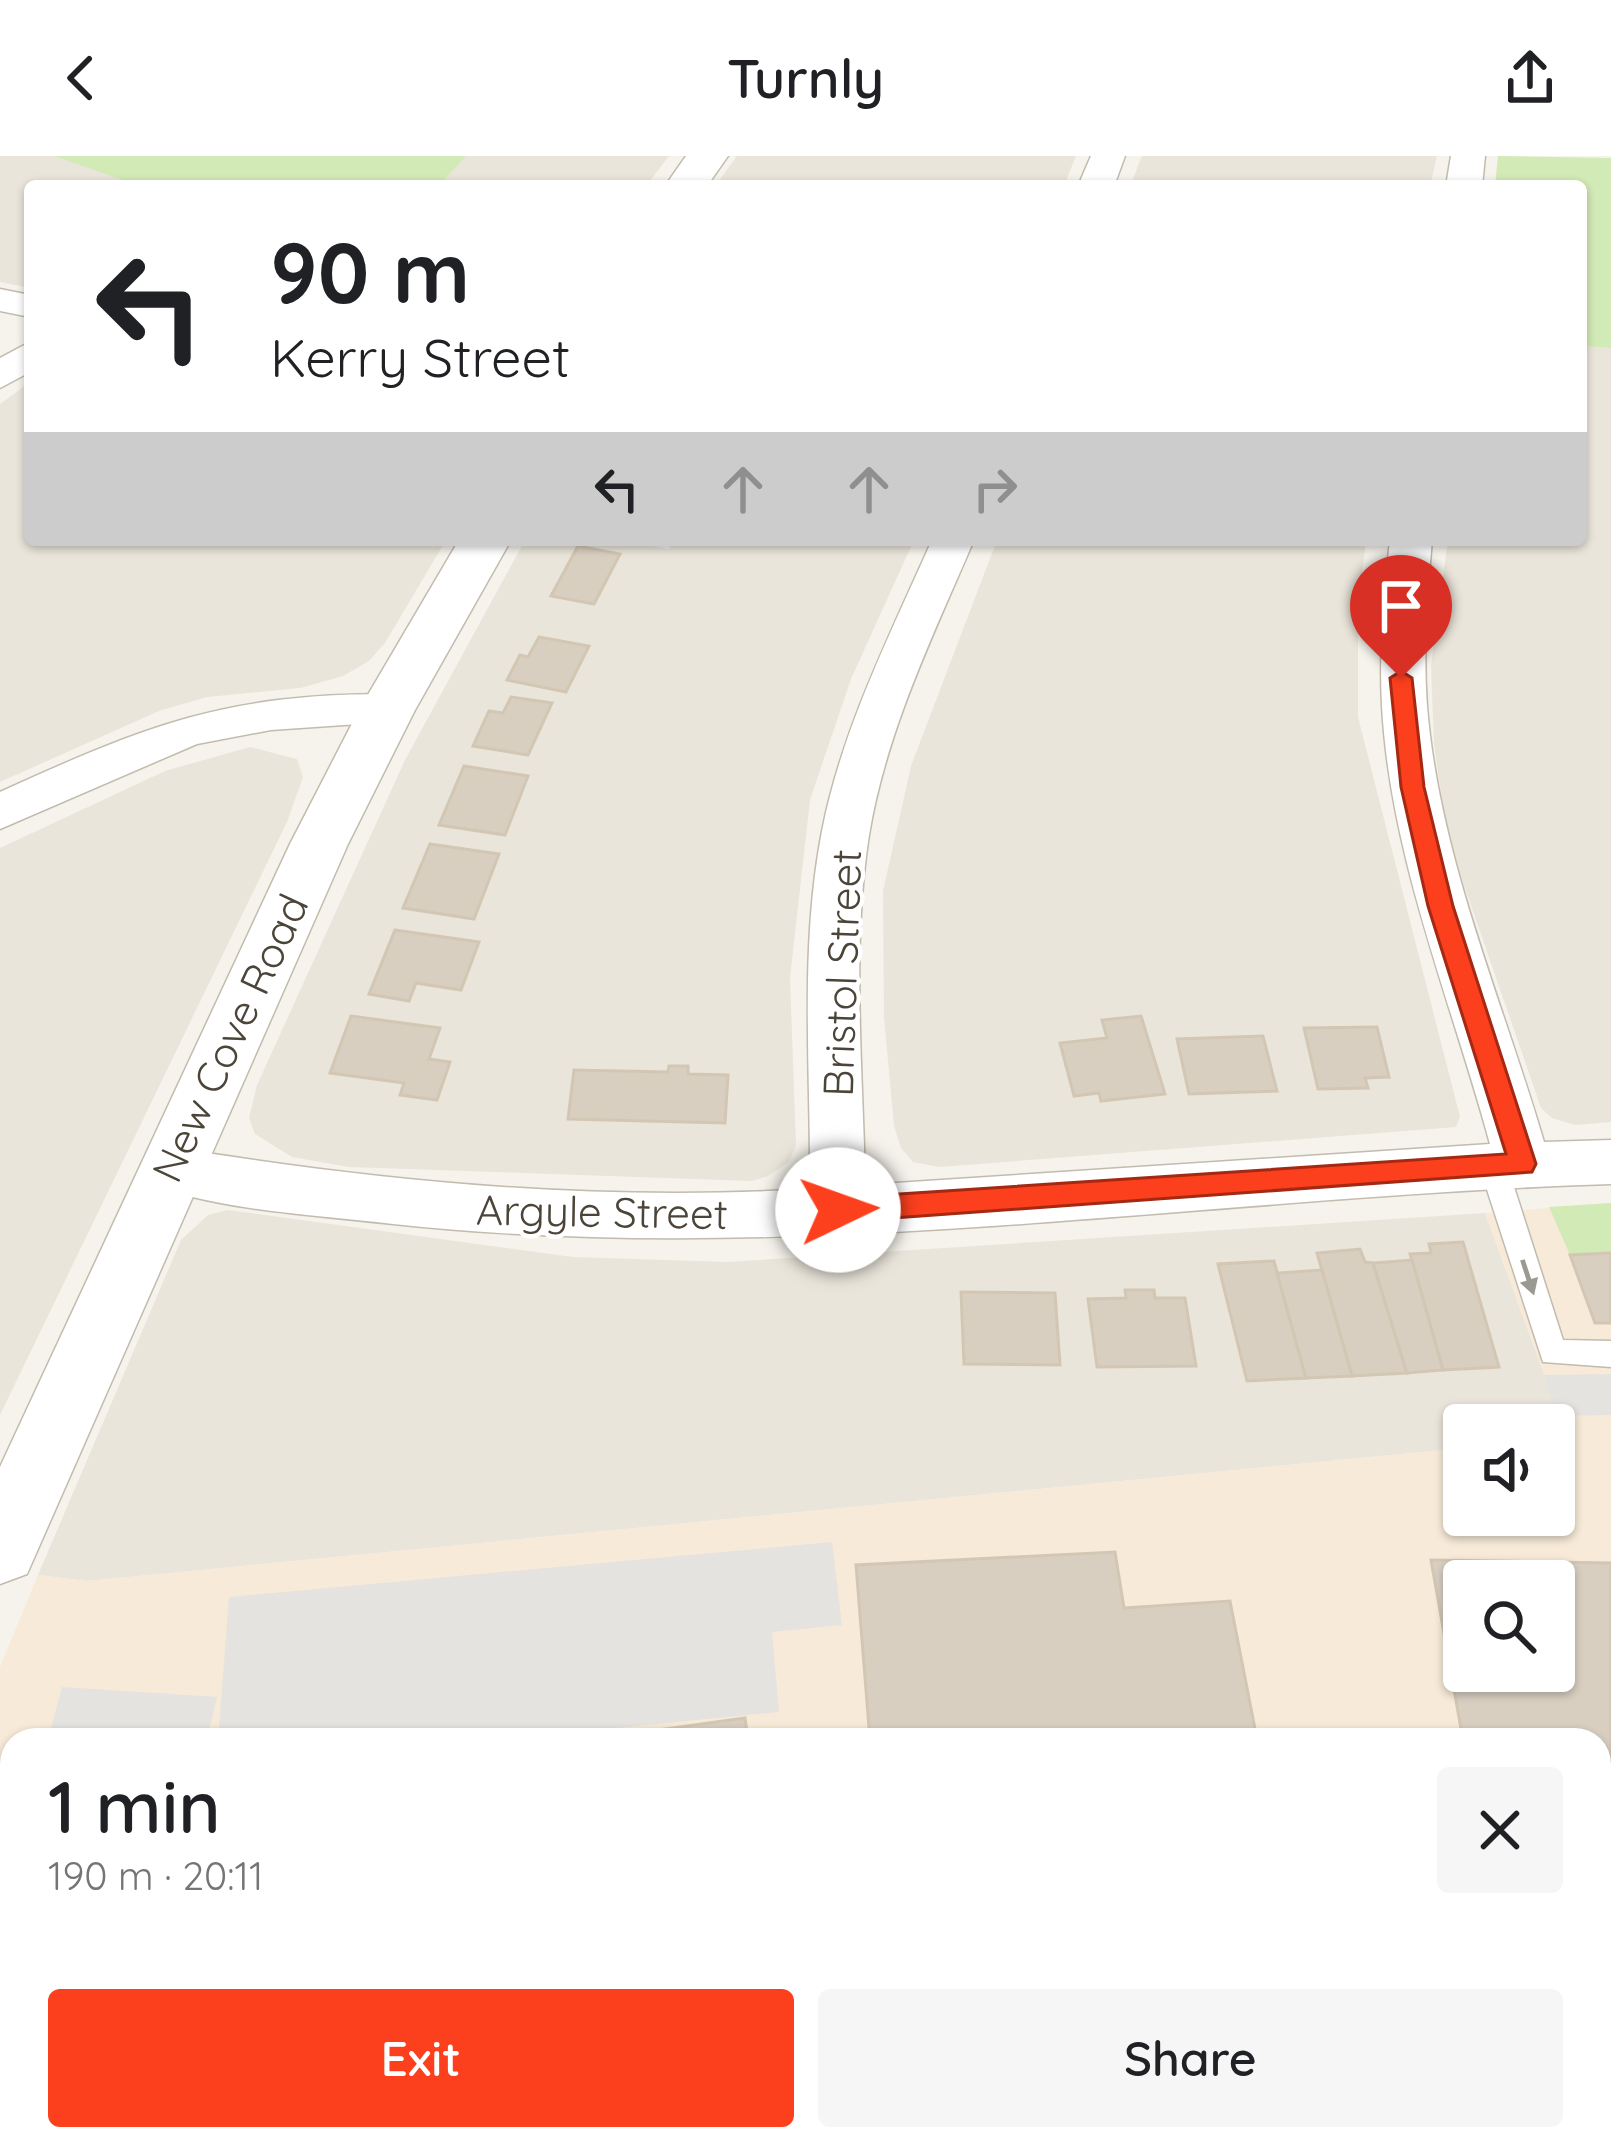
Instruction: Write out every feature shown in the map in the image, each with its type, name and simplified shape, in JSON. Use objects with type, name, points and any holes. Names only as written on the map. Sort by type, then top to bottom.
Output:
[{"type":"street","points":[[0,376],[24,358]]},
{"type":"street","name":"New Cove Road","points":[[0,1549],[319,844],[386,710],[482,546]]},
{"type":"street","name":"Bristol Street","points":[[838,1210],[833,1013],[843,850],[857,782],[875,728],[951,546]]},
{"type":"street","points":[[1410,546],[1399,648],[1412,787],[1508,1164]]},
{"type":"street","points":[[0,812],[161,739],[201,728],[278,716],[386,710]]},
{"type":"street","name":"Argyle Street","points":[[170,1168],[399,1205],[515,1214],[689,1217],[1508,1164],[1611,1162]]},
{"type":"lane","points":[[1508,1164],[1553,1353],[1611,1354]]},
{"type":"shaded area","points":[[0,156],[669,156],[651,180],[24,180],[24,287],[0,282]]},
{"type":"shaded area","points":[[737,156],[1076,156],[1066,180],[719,180]]},
{"type":"shaded area","points":[[1142,156],[1437,156],[1431,180],[1132,180]]},
{"type":"shaded area","points":[[1587,346],[1611,348],[1611,1122],[1575,1125],[1552,1118],[1541,1108],[1447,836],[1434,744],[1431,665],[1447,546],[1587,546]]},
{"type":"shaded area","points":[[24,386],[24,546],[442,546],[385,643],[369,661],[343,676],[300,688],[207,697],[159,711],[0,782],[0,404]]},
{"type":"shaded area","points":[[522,546],[911,546],[851,679],[810,800],[790,978],[796,1145],[789,1162],[752,1181],[349,1167],[292,1157],[255,1134],[249,1118],[257,1085],[405,760]]},
{"type":"shaded area","points":[[995,546],[1365,546],[1358,605],[1358,717],[1460,1117],[1456,1127],[939,1167],[913,1162],[901,1148],[894,1126],[884,1017],[883,891],[911,766]]},
{"type":"shaded area","points":[[250,747],[297,759],[303,777],[287,822],[0,1415],[0,848],[165,771]]},
{"type":"shaded area","points":[[1611,1203],[1611,1728],[0,1728],[0,1667],[38,1575],[87,1581],[1443,1450],[1443,1536],[1575,1536],[1575,1404],[1552,1404],[1485,1213]]},
{"type":"shaded area","points":[[228,1210],[573,1257],[728,1262],[1485,1213],[1552,1404],[1443,1404],[1443,1450],[87,1581],[38,1575],[181,1240],[208,1215]]},
{"type":"shaded area","points":[[1611,1374],[1611,1415],[1575,1416],[1575,1404],[1552,1404],[1544,1375]]},
{"type":"shaded area","points":[[832,1542],[842,1625],[772,1632],[779,1712],[616,1728],[219,1728],[229,1597]]},
{"type":"shaded area","points":[[62,1687],[217,1697],[210,1728],[51,1728]]},
{"type":"green space","points":[[54,156],[466,156],[444,180],[123,180]]},
{"type":"green space","points":[[1498,156],[1611,158],[1611,348],[1587,346],[1587,180],[1496,180]]},
{"type":"green space","points":[[1611,1203],[1611,1253],[1570,1255],[1549,1207]]},
{"type":"building","points":[[578,546],[620,554],[594,604],[551,596]]},
{"type":"building","points":[[539,637],[589,646],[566,692],[507,680],[520,655],[528,657]]},
{"type":"building","points":[[511,697],[552,703],[528,755],[473,746],[489,711],[503,713]]},
{"type":"building","points":[[464,766],[528,776],[505,835],[439,825]]},
{"type":"building","points":[[430,844],[499,854],[474,919],[403,908]]},
{"type":"building","points":[[395,930],[479,942],[461,990],[416,983],[409,1001],[369,994]]},
{"type":"building","points":[[351,1016],[440,1028],[429,1059],[450,1062],[437,1100],[400,1095],[404,1083],[330,1073]]},
{"type":"building","points":[[1141,1016],[1165,1094],[1101,1101],[1099,1093],[1074,1096],[1060,1043],[1107,1038],[1102,1020]]},
{"type":"building","points":[[1377,1027],[1389,1077],[1365,1078],[1368,1088],[1318,1089],[1304,1028]]},
{"type":"building","points":[[1263,1036],[1277,1091],[1189,1094],[1177,1039]]},
{"type":"building","points":[[669,1066],[688,1066],[688,1074],[728,1075],[725,1123],[568,1119],[574,1070],[668,1072]]},
{"type":"building","points":[[1463,1242],[1499,1367],[1443,1370],[1410,1254],[1431,1253],[1429,1244]]},
{"type":"building","points":[[1360,1249],[1365,1262],[1373,1263],[1407,1373],[1352,1376],[1317,1253]]},
{"type":"building","points":[[1611,1253],[1611,1323],[1595,1323],[1570,1255]]},
{"type":"building","points":[[1412,1260],[1443,1370],[1407,1373],[1373,1263]]},
{"type":"building","points":[[1274,1261],[1306,1378],[1247,1381],[1218,1264]]},
{"type":"building","points":[[1322,1270],[1352,1376],[1306,1378],[1277,1273]]},
{"type":"building","points":[[1125,1290],[1154,1290],[1155,1298],[1185,1298],[1196,1366],[1097,1367],[1088,1299],[1126,1298]]},
{"type":"building","points":[[961,1292],[1055,1293],[1060,1365],[964,1364]]},
{"type":"building","points":[[1115,1552],[1124,1608],[1230,1601],[1255,1728],[869,1728],[856,1565]]},
{"type":"building","points":[[1431,1560],[1443,1560],[1443,1628]]},
{"type":"building","points":[[1575,1562],[1611,1563],[1611,1728],[1461,1728],[1454,1692],[1575,1692]]},
{"type":"building","points":[[745,1718],[746,1728],[673,1728]]},
{"type":"route","points":[[838,1210],[1522,1164],[1441,906],[1412,787],[1401,678]]}]
